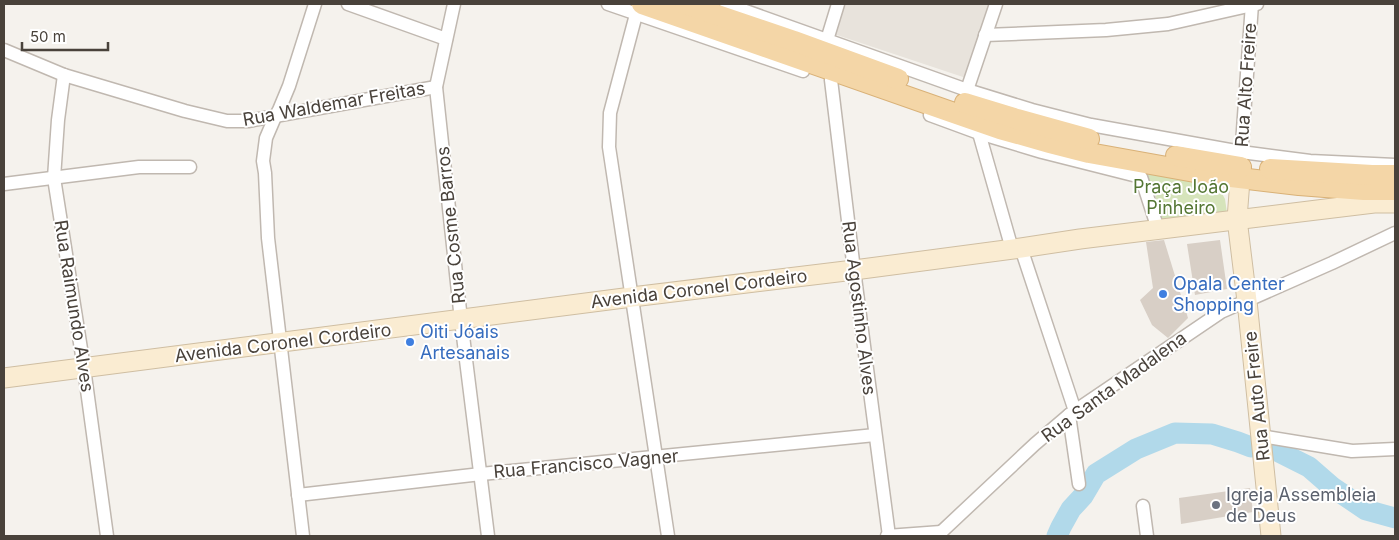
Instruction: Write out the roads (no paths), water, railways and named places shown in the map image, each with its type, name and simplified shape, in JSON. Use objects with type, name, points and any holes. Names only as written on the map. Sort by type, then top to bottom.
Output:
[{"type":"main road","points":[[685,4],[792,49]]},
{"type":"main road","points":[[639,7],[792,49],[1090,145],[1241,166],[1345,188],[1395,190]]},
{"type":"main road","points":[[1241,166],[1395,176]]},
{"type":"street","points":[[303,536],[268,238],[263,162],[266,138],[289,86],[316,4]]},
{"type":"street","points":[[348,4],[446,39]]},
{"type":"street","name":"Rua Cosme Barros","points":[[454,4],[436,87],[461,320],[488,536]]},
{"type":"street","points":[[608,4],[639,7],[831,80],[979,133],[1042,152],[1090,145]]},
{"type":"street","points":[[726,4],[967,90],[1032,110],[1141,177],[1158,229]]},
{"type":"street","points":[[827,40],[838,4]]},
{"type":"street","points":[[967,90],[996,4]]},
{"type":"street","name":"Rua Alto Freire","points":[[1241,166],[1252,4]]},
{"type":"street","points":[[985,35],[1106,30],[1168,24],[1257,4]]},
{"type":"street","points":[[639,7],[610,113],[609,147],[668,536]]},
{"type":"street","name":"Rua Waldemar Freitas","points":[[4,50],[64,75],[227,121],[248,121],[275,117],[436,87]]},
{"type":"street","name":"Rua Raimundo Alves","points":[[64,75],[58,120],[54,178],[84,368],[107,536]]},
{"type":"street","name":"Rua Agostinho Alves","points":[[831,80],[888,536]]},
{"type":"street","points":[[979,133],[1072,413],[1079,484]]},
{"type":"street","points":[[1241,166],[1310,161],[1395,165]]},
{"type":"street","name":"Rua Auto Freire","points":[[1241,166],[1237,219],[1271,536]]},
{"type":"street","points":[[4,184],[140,167],[190,167]]},
{"type":"street","name":"Avenida Coronel Cordeiro","points":[[4,378],[1017,249],[1237,219],[1374,203],[1395,203]]},
{"type":"street","name":"Rua Santa Madalena","points":[[939,534],[1035,444],[1072,413],[1221,312],[1395,233]]},
{"type":"street","name":"Rua Francisco Vagner","points":[[298,496],[481,474],[875,435]]},
{"type":"street","points":[[1261,436],[1352,451],[1395,449]]},
{"type":"street","points":[[1143,506],[1147,536]]},
{"type":"street","points":[[888,536],[939,534]]},
{"type":"waterway","points":[[1057,536],[1071,509],[1083,496],[1096,474],[1136,449],[1175,433],[1212,434],[1251,447]]},
{"type":"waterway","points":[[1273,449],[1309,467],[1332,487],[1366,510],[1395,518]]},
{"type":"place","name":"Opala Center Shopping","points":[[1163,294]]},
{"type":"place","name":"Oiti Jóais Artesanais","points":[[410,342]]},
{"type":"place","name":"Igreja Assembleia de Deus","points":[[1216,505]]},
{"type":"park label","name":"Praça João Pinheiro","points":[[1181,197]]}]
